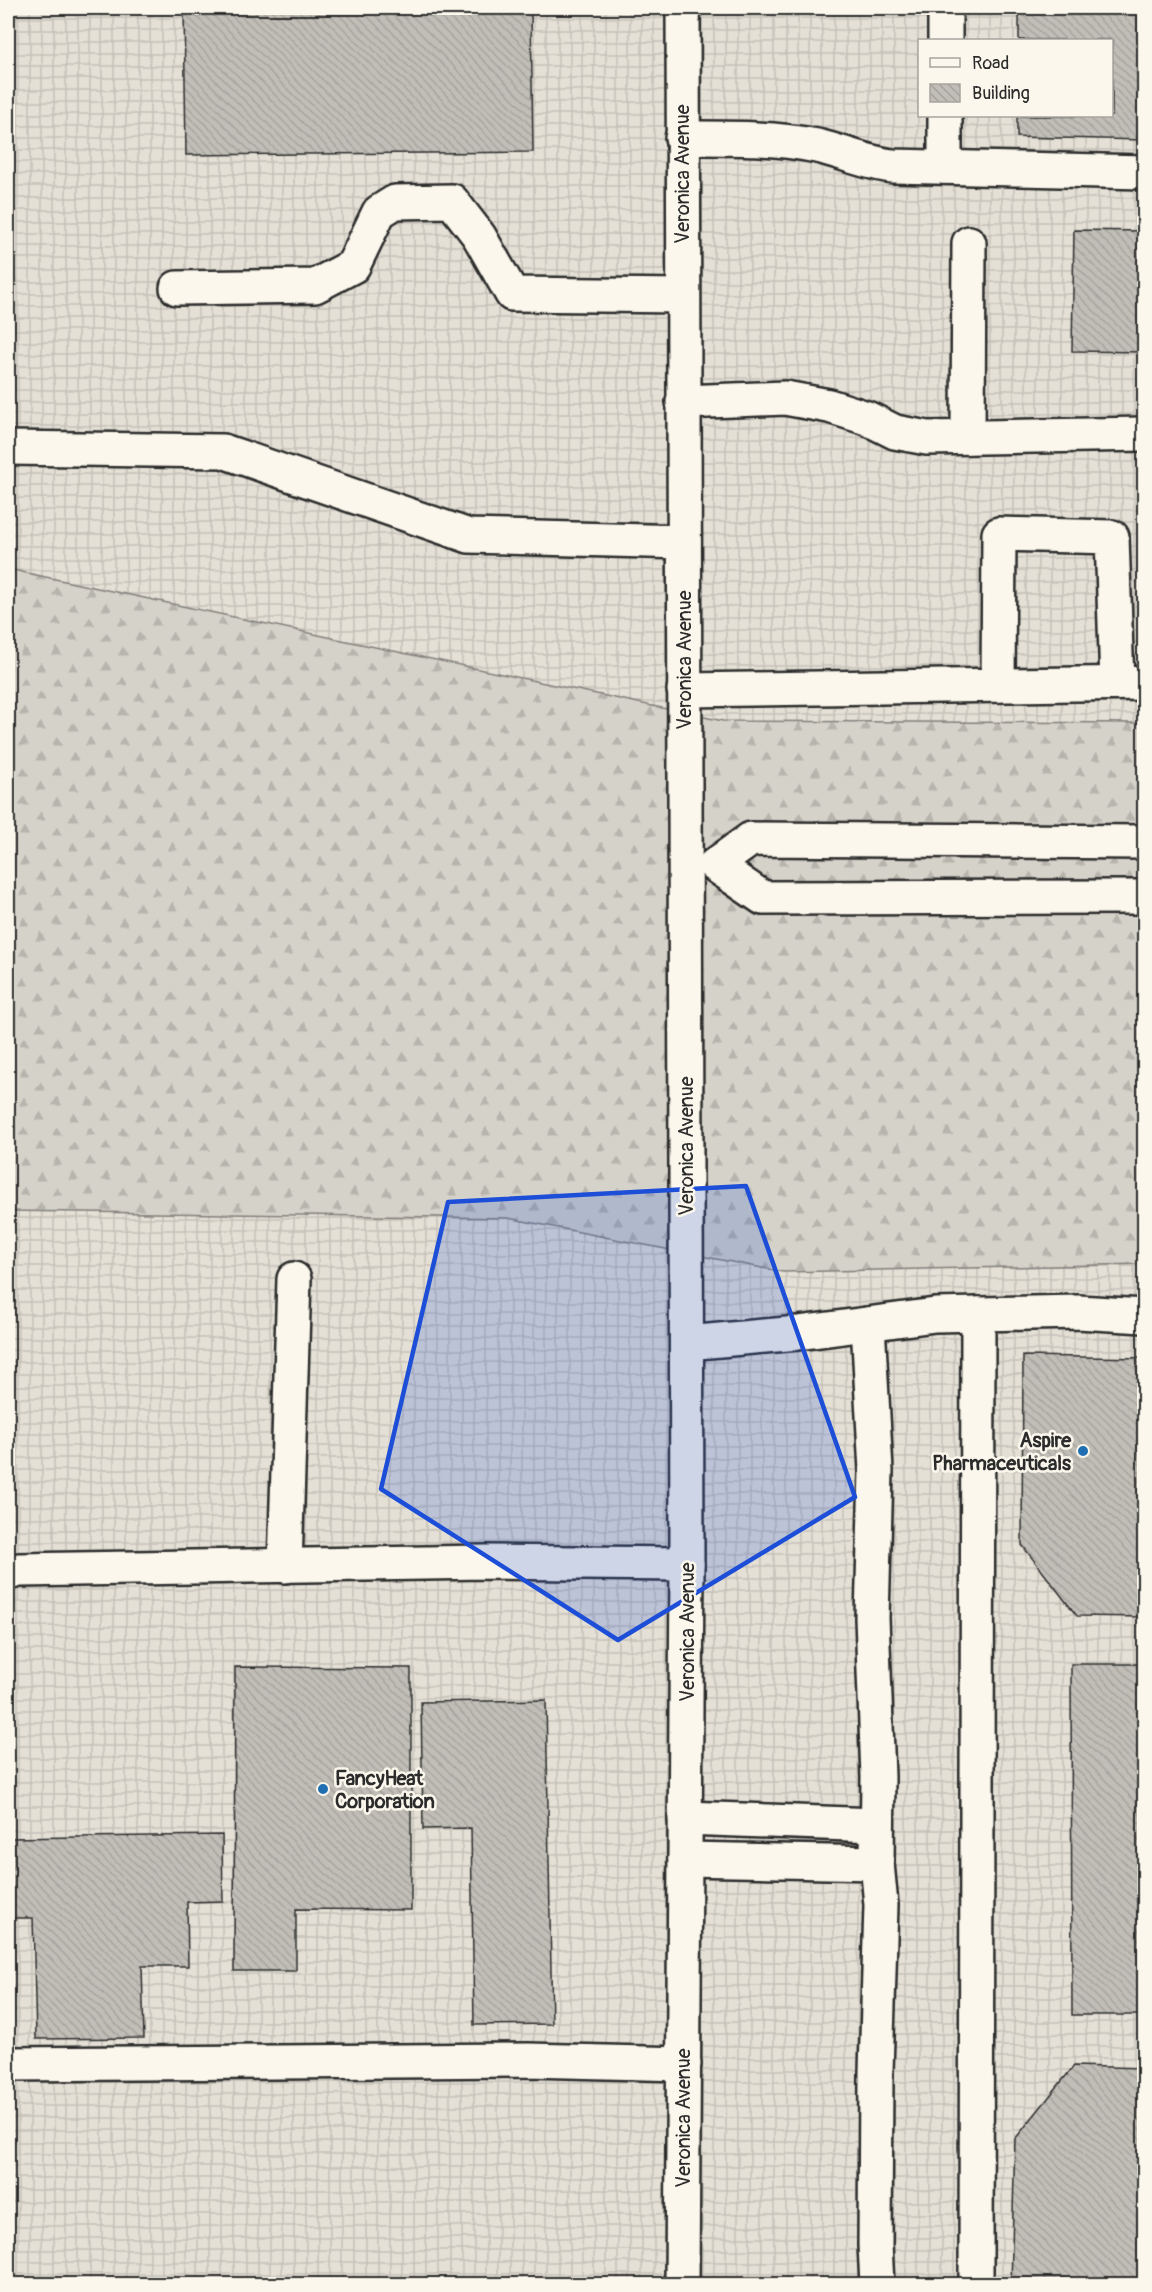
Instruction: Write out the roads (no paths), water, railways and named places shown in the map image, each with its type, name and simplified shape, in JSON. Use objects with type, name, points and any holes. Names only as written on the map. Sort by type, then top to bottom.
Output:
[{"type":"street","name":"Veronica Avenue","points":[[682,2284],[687,1343],[700,863],[684,690],[683,8]]},
{"type":"street","points":[[945,8],[945,39]]},
{"type":"street","points":[[945,117],[945,167]]},
{"type":"street","points":[[682,138],[748,138],[817,146],[882,165],[1144,171]]},
{"type":"street","points":[[177,288],[315,286],[352,266],[379,212],[396,202],[452,201],[479,236],[512,294],[683,296]]},
{"type":"street","points":[[968,437],[969,243]]},
{"type":"street","points":[[683,402],[785,398],[829,406],[867,418],[896,432],[927,438],[1144,434]]},
{"type":"street","points":[[8,448],[223,451],[469,536],[684,542]]},
{"type":"street","points":[[684,690],[1131,683],[1112,537],[999,534],[998,685]]},
{"type":"street","points":[[700,863],[751,839],[1144,843]]},
{"type":"street","points":[[700,863],[763,898],[1144,897]]},
{"type":"street","points":[[285,1566],[294,1279]]},
{"type":"street","points":[[687,1343],[798,1333],[935,1315],[1078,1312],[1144,1316]]},
{"type":"street","points":[[976,2284],[978,1314]]},
{"type":"street","points":[[868,1324],[876,1471],[872,1618],[878,1777],[877,1863],[881,1905],[876,2072],[875,2245],[877,2284]]},
{"type":"street","points":[[8,1573],[30,1570],[485,1562],[687,1564]]},
{"type":"street","points":[[685,1818],[877,1825]]},
{"type":"street","points":[[685,1859],[877,1863]]},
{"type":"street","points":[[8,2064],[528,2060],[684,2064]]},
{"type":"place","name":"Aspire Pharmaceuticals","points":[[1083,1451]]},
{"type":"place","name":"FancyHeat Corporation","points":[[323,1789]]}]
